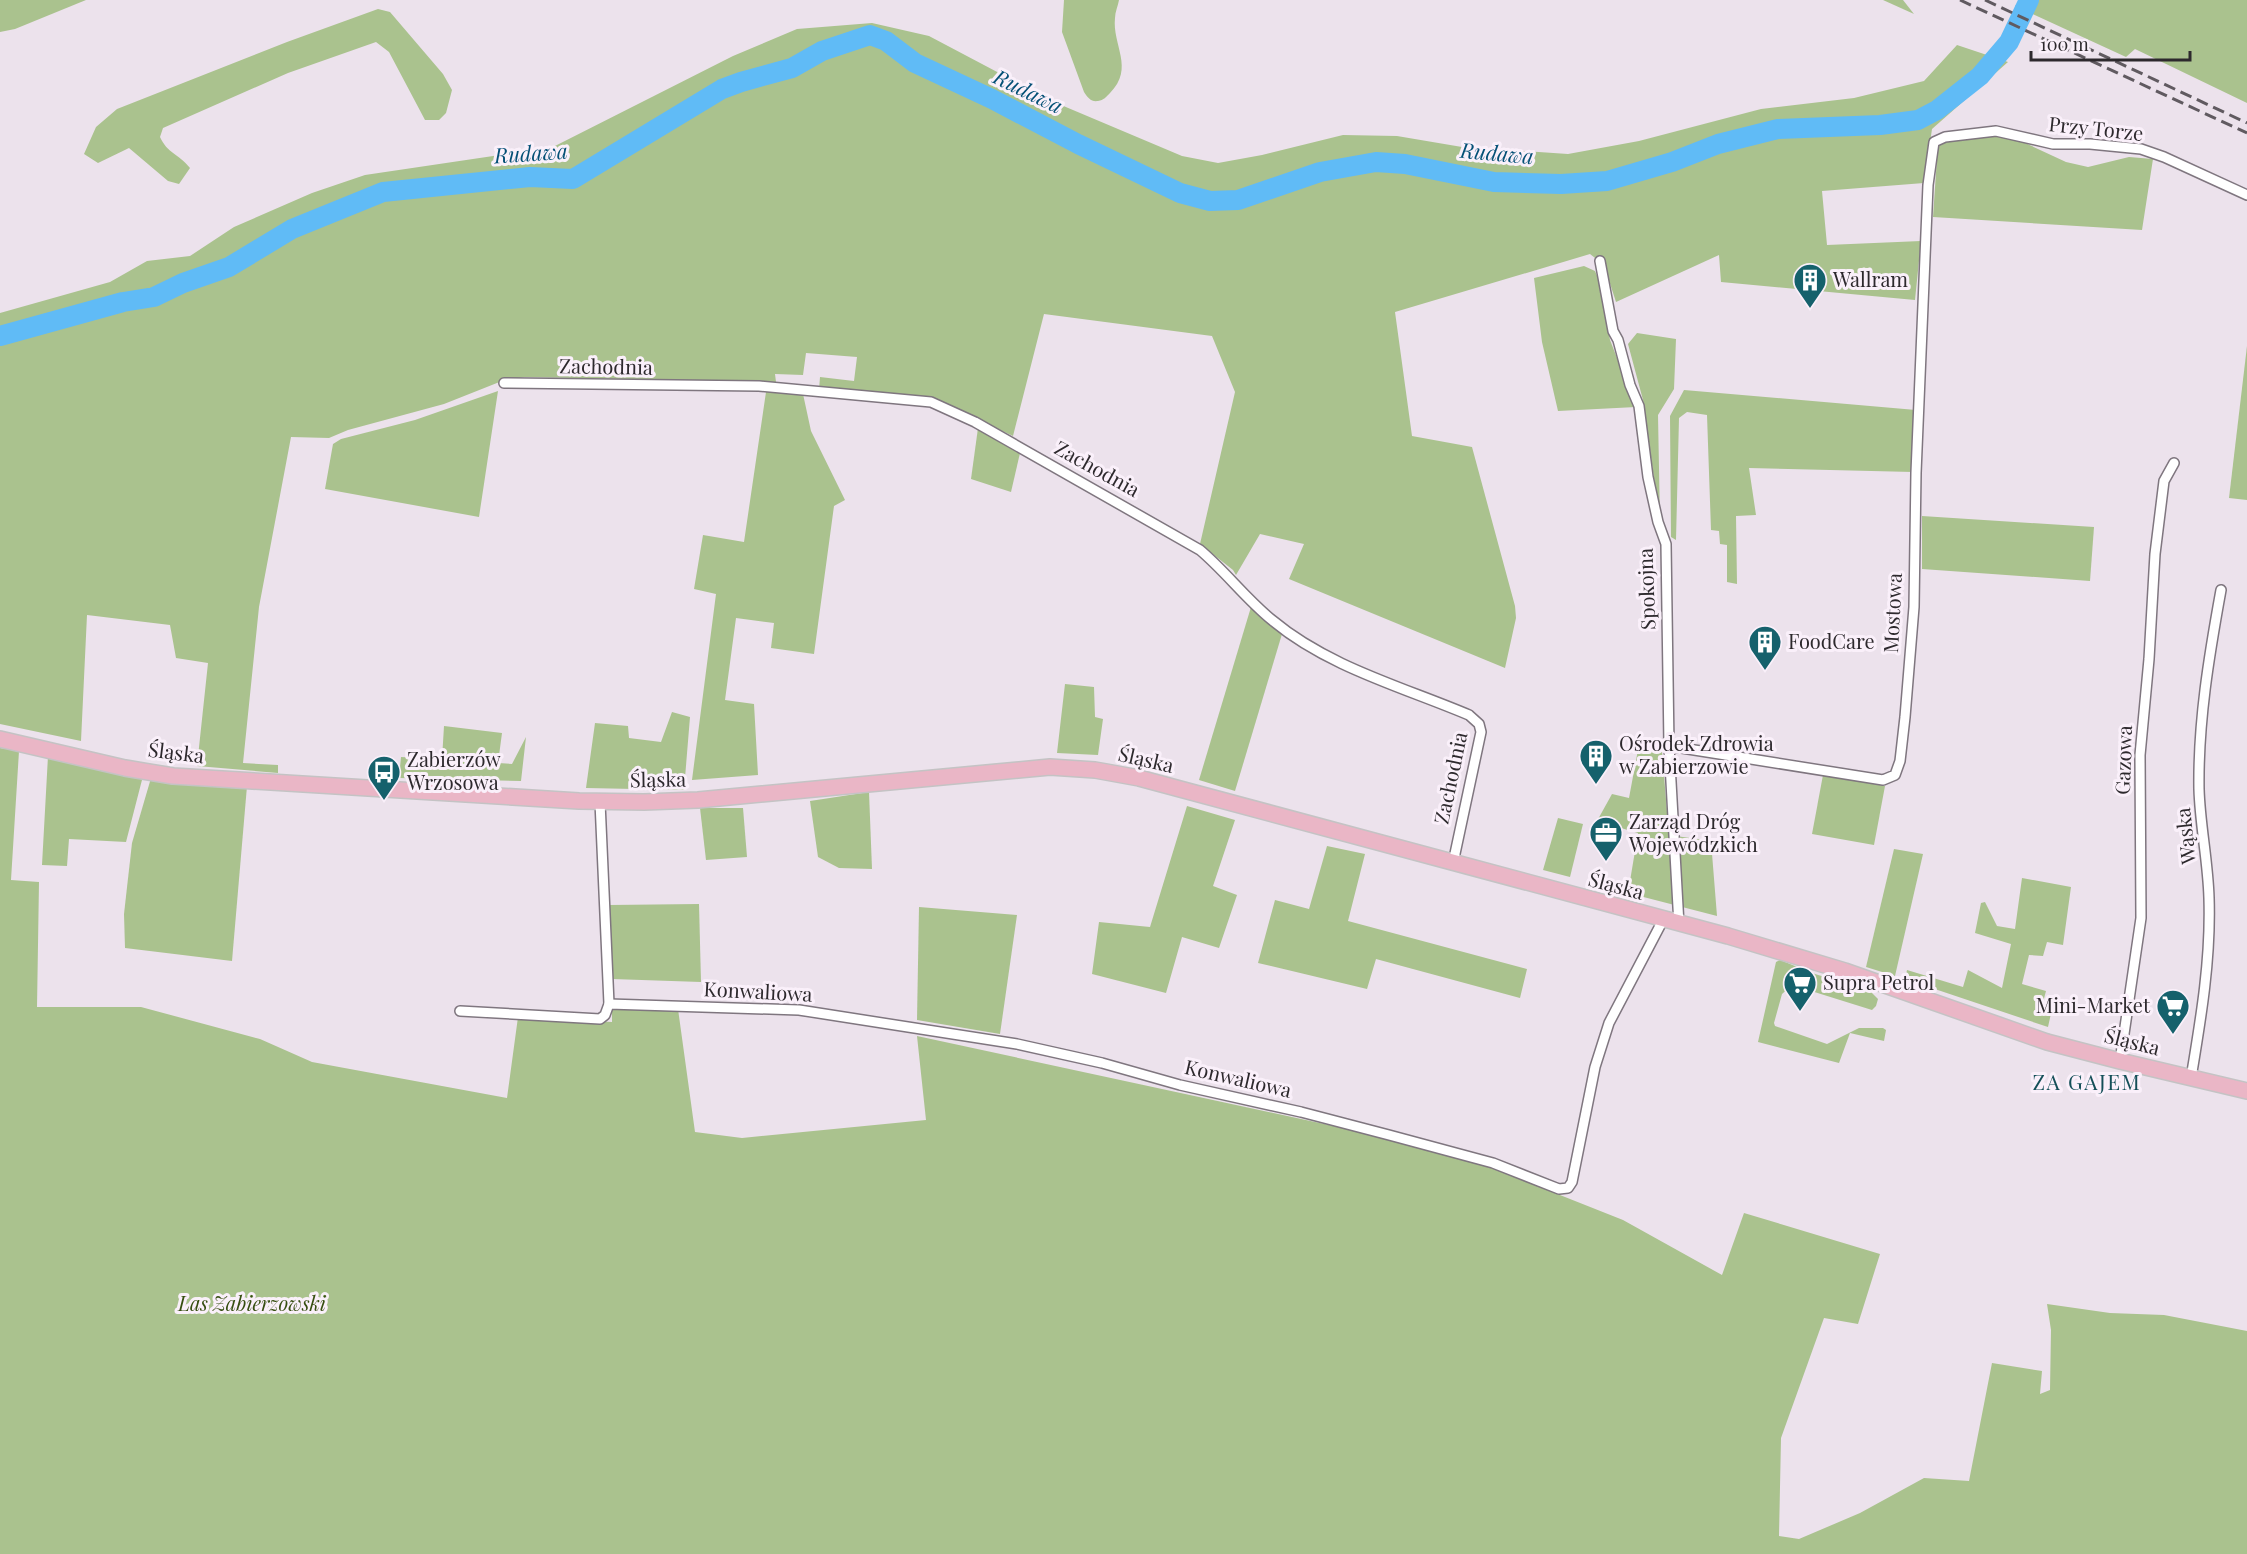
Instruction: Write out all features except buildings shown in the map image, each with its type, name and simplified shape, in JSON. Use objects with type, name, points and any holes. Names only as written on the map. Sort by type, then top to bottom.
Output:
[{"type":"main road","name":"Śląska","points":[[0,739],[173,776],[600,802],[698,800],[973,772],[1050,767],[1084,769],[1139,778],[1679,925],[1728,936],[1836,968],[2047,1041],[2247,1091]]},
{"type":"street","name":"Przy Torze","points":[[1927,221],[1928,185],[1934,142],[1945,137],[1996,131],[2053,144],[2090,144],[2141,149],[2164,157],[2247,195]]},
{"type":"street","name":"Mostowa","points":[[1669,746],[1883,780],[1895,775],[1900,761],[1905,717],[1914,607],[1916,464],[1927,221]]},
{"type":"street","name":"Spokojna","points":[[1600,261],[1613,331],[1639,406],[1648,477],[1658,522],[1666,544],[1669,746],[1679,925]]},
{"type":"street","name":"Zachodnia","points":[[504,383],[759,386],[931,402],[975,422],[1200,550],[1272,620],[1301,641],[1345,664],[1477,721],[1481,732],[1453,863]]},
{"type":"street","name":"Gazowa","points":[[2120,1061],[2141,918],[2140,754],[2155,554],[2164,481],[2174,463]]},
{"type":"street","name":"Wąska","points":[[2191,1078],[2207,977],[2209,901],[2199,790],[2201,729],[2206,678],[2221,590]]},
{"type":"street","points":[[460,1011],[600,1019],[605,1015],[609,1004],[600,802]]},
{"type":"street","name":"Konwaliowa","points":[[609,1004],[799,1010],[1017,1044],[1389,1135],[1492,1163],[1559,1189],[1568,1188],[1572,1182],[1595,1067],[1609,1023],[1663,920]]},
{"type":"green space","points":[[0,0],[86,0],[15,29],[0,32]]},
{"type":"green space","points":[[1064,0],[1119,0],[1115,28],[1121,56],[1121,75],[1117,84],[1102,100],[1092,100],[1084,92],[1062,32]]},
{"type":"green space","points":[[1883,0],[1903,0],[1914,14]]},
{"type":"green space","points":[[2034,0],[2247,0],[2247,103],[2135,49],[2126,57],[2028,12]]},
{"type":"green space","points":[[378,9],[390,12],[443,74],[452,90],[446,113],[439,120],[425,120],[389,52],[376,42],[288,73],[163,128],[160,137],[163,142],[190,168],[179,184],[168,181],[129,148],[98,163],[84,154],[96,127],[117,109]]},
{"type":"green space","points":[[872,23],[929,36],[1054,102],[1182,156],[1218,163],[1262,155],[1343,135],[1397,136],[1462,147],[1568,154],[1639,141],[1761,109],[1854,98],[1924,81],[1957,45],[2008,62],[1932,129],[1924,183],[1822,191],[1827,245],[1921,241],[1915,300],[1721,282],[1719,255],[1616,302],[1604,265],[1590,254],[1395,312],[1412,436],[1472,447],[1515,606],[1516,618],[1505,668],[1289,579],[1304,544],[1260,534],[1236,575],[1233,570],[1200,544],[1235,392],[1212,336],[1044,314],[1013,436],[931,397],[819,390],[820,377],[854,381],[857,357],[806,353],[803,375],[775,374],[776,382],[524,377],[502,381],[444,404],[348,430],[329,438],[291,437],[259,607],[243,763],[278,765],[278,773],[197,766],[208,663],[176,658],[170,625],[87,615],[81,741],[0,724],[0,313],[110,282],[147,261],[190,256],[234,227],[312,193],[365,175],[553,147],[733,56],[797,29]]},
{"type":"green space","points":[[1974,132],[2006,134],[2066,162],[2088,167],[2129,157],[2153,159],[2142,230],[1933,217],[1938,143]]},
{"type":"green space","points":[[1584,266],[1595,271],[1601,285],[1610,340],[1636,407],[1558,411],[1542,342],[1534,278]]},
{"type":"green space","points":[[1637,333],[1676,339],[1674,389],[1658,415],[1660,521],[1643,400],[1628,344]]},
{"type":"green space","points":[[2247,346],[2247,500],[2229,498]]},
{"type":"green space","points":[[1684,390],[1916,410],[1913,472],[1749,468],[1756,515],[1736,516],[1737,584],[1727,582],[1727,545],[1720,544],[1719,531],[1711,530],[1707,415],[1687,412],[1679,418],[1676,540],[1671,537],[1670,416]]},
{"type":"green space","points":[[498,391],[479,517],[325,489],[333,444],[341,439],[415,420]]},
{"type":"green space","points":[[766,392],[803,394],[811,431],[845,500],[834,506],[814,654],[771,648],[774,623],[736,618],[725,700],[754,704],[758,775],[692,780],[716,594],[694,589],[703,535],[744,542]]},
{"type":"green space","points":[[978,428],[1020,453],[1011,492],[971,479]]},
{"type":"green space","points":[[1922,516],[2094,527],[2090,581],[1922,569]]},
{"type":"green space","points":[[1251,607],[1282,634],[1235,791],[1199,780]]},
{"type":"green space","points":[[1065,684],[1094,687],[1095,717],[1103,719],[1098,755],[1057,753]]},
{"type":"green space","points":[[672,712],[690,717],[684,790],[586,788],[595,723],[628,726],[629,738],[661,742]]},
{"type":"green space","points":[[444,726],[502,733],[498,763],[512,764],[526,737],[521,781],[399,778],[401,757],[442,759]]},
{"type":"green space","points":[[1640,739],[1661,740],[1669,835],[1711,841],[1717,916],[1628,893],[1638,833],[1597,821],[1612,794],[1629,798]]},
{"type":"green space","name":"Las Zabierzowski","points":[[0,748],[19,751],[11,880],[39,882],[37,1007],[141,1007],[260,1039],[312,1062],[507,1098],[518,1017],[612,1022],[612,1004],[678,1009],[695,1132],[742,1138],[926,1120],[917,1036],[1412,1143],[1494,1169],[1623,1220],[1722,1275],[1744,1213],[1880,1254],[1858,1324],[1824,1318],[1781,1438],[1779,1536],[1799,1539],[1860,1513],[1924,1478],[1969,1481],[1992,1363],[2042,1371],[2040,1394],[2050,1390],[2051,1330],[2047,1304],[2110,1313],[2164,1315],[2247,1331],[2247,1554],[0,1554]]},
{"type":"green space","points":[[48,756],[143,776],[126,842],[69,839],[67,866],[42,865]]},
{"type":"green space","points":[[1823,775],[1885,786],[1874,845],[1812,834]]},
{"type":"green space","points":[[151,778],[247,786],[232,961],[125,948],[124,914],[132,843]]},
{"type":"green space","points":[[869,792],[872,869],[839,868],[818,857],[810,801]]},
{"type":"green space","points":[[1187,806],[1235,820],[1213,886],[1237,895],[1219,948],[1182,937],[1166,993],[1092,974],[1099,922],[1150,927]]},
{"type":"green space","points":[[700,808],[743,808],[747,857],[706,860]]},
{"type":"green space","points":[[1558,818],[1583,824],[1570,877],[1543,870]]},
{"type":"green space","points":[[1327,846],[1365,854],[1348,921],[1527,969],[1520,998],[1376,959],[1367,989],[1258,963],[1275,900],[1309,909]]},
{"type":"green space","points":[[1894,849],[1923,854],[1895,976],[1866,967]]},
{"type":"green space","points":[[2022,878],[2071,887],[2063,945],[2047,942],[2043,956],[2029,955],[2022,984],[2046,991],[2042,1006],[2052,1009],[2048,1027],[1905,979],[1907,970],[1963,987],[1968,970],[2002,988],[2011,944],[1975,933],[1981,903],[1985,902],[1997,926],[2015,929]]},
{"type":"green space","points":[[699,904],[701,982],[612,979],[609,905]]},
{"type":"green space","points":[[919,907],[1017,915],[1000,1034],[917,1020]]},
{"type":"green space","points":[[1780,960],[1815,974],[1870,991],[1878,999],[1872,1010],[1792,985],[1782,994],[1775,1026],[1827,1044],[1859,1028],[1883,1028],[1886,1030],[1884,1041],[1850,1033],[1839,1063],[1758,1042],[1776,962]]},
{"type":"water","points":[[2021,0],[2034,0],[2028,12],[2015,6]]},
{"type":"waterway","name":"Rudawa","points":[[0,336],[123,302],[154,297],[183,283],[229,267],[292,229],[383,192],[530,177],[573,179],[722,89],[792,68],[822,51],[870,35],[886,41],[915,63],[992,99],[1078,144],[1180,193],[1210,201],[1238,200],[1320,172],[1376,162],[1405,164],[1494,182],[1561,184],[1607,181],[1672,162],[1718,144],[1778,129],[1880,125],[1918,120],[1937,110],[1980,76],[2009,42],[2029,0]]},
{"type":"railway","points":[[1960,0],[2247,133]]},
{"type":"railway","points":[[1985,0],[2247,123]]},
{"type":"place","name":"Wallram","points":[[1810,309]]},
{"type":"place","name":"FoodCare","points":[[1765,671]]},
{"type":"place","name":"Ośrodek Zdrowia w Zabierzowie","points":[[1596,785]]},
{"type":"place","name":"Zabierzów Wrzosowa","points":[[384,801]]},
{"type":"place","name":"Zarząd Dróg Wojewódzkich","points":[[1606,862]]},
{"type":"place","name":"Supra Petrol","points":[[1800,1012]]},
{"type":"place","name":"Mini-Market","points":[[2173,1035]]},
{"type":"district","name":"ZA GAJEM","points":[[2087,1083]]}]
